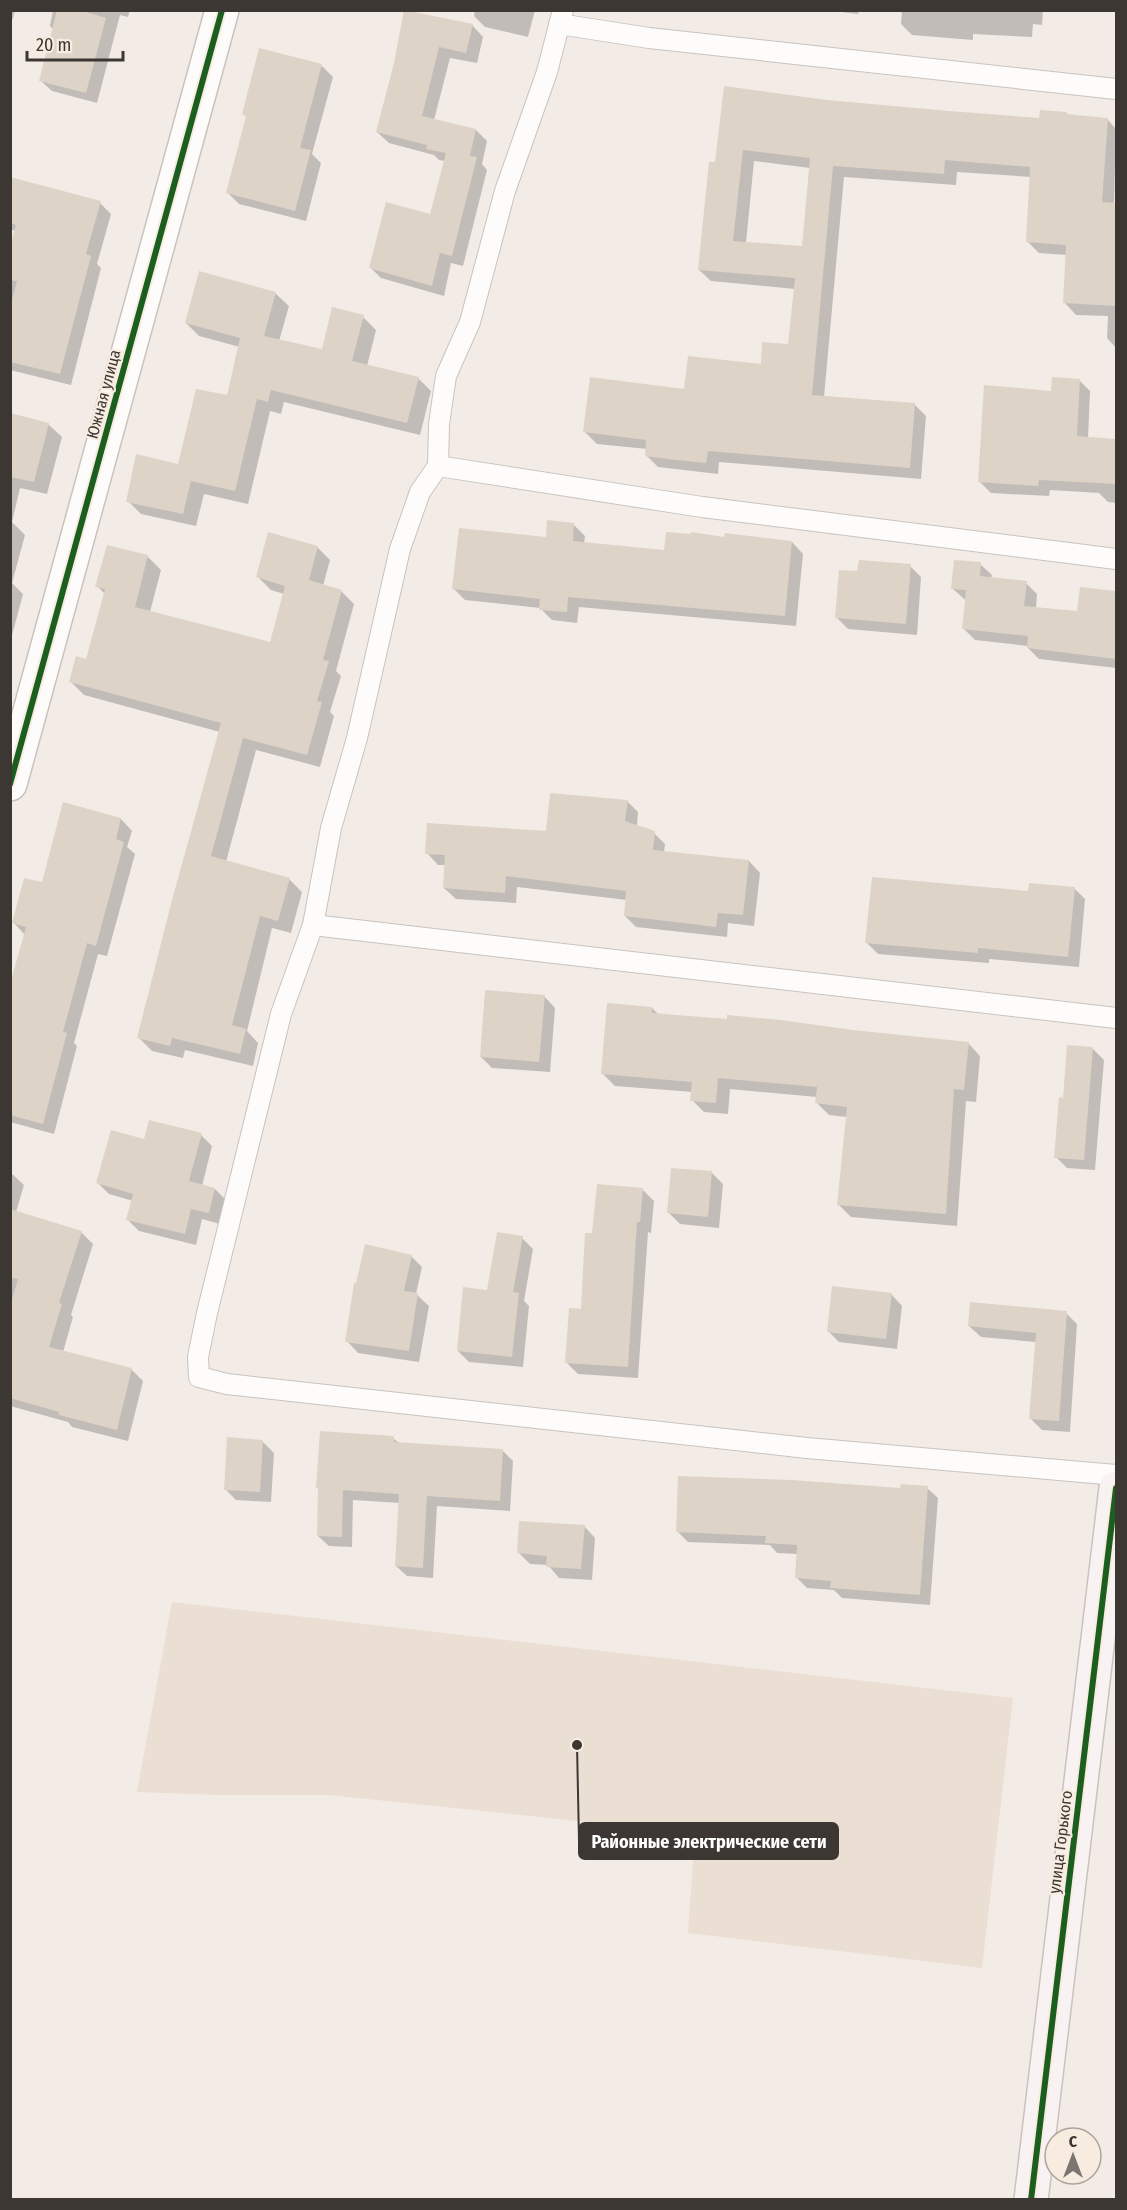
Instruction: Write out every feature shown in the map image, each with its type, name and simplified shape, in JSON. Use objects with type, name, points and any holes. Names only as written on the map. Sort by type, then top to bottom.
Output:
[{"type":"street","name":"Южная улица","points":[[10,784],[222,10]]},
{"type":"street","name":"улица Горького","points":[[1031,2199],[1116,1488]]},
{"type":"lane","points":[[1116,89],[649,38],[561,17],[547,72],[505,191],[470,322],[446,376],[439,424],[438,466],[420,492],[400,549],[357,738],[330,828],[313,926],[280,1014],[198,1357],[199,1377],[227,1384],[807,1448],[1116,1475]]},
{"type":"lane","points":[[438,466],[702,507],[1116,559]]},
{"type":"lane","points":[[313,926],[1116,1018]]},
{"type":"shaded area","points":[[172,1602],[1013,1698],[982,1968],[688,1933],[695,1833],[328,1795],[137,1792]]},
{"type":"building","points":[[57,10],[79,10],[106,18],[86,93],[39,81]]},
{"type":"building","points":[[404,10],[473,24],[466,53],[439,47],[422,116],[476,129],[470,156],[477,157],[452,256],[440,253],[432,286],[369,268],[386,202],[430,214],[446,153],[426,149],[427,145],[376,132],[394,63]]},
{"type":"building","points":[[259,48],[322,64],[300,148],[311,150],[295,211],[226,193],[246,116],[242,114]]},
{"type":"building","points":[[724,86],[827,100],[949,111],[1039,118],[1040,110],[1108,118],[1102,202],[1116,203],[1116,306],[1063,303],[1066,245],[1026,242],[1030,167],[945,160],[944,174],[833,166],[812,395],[915,403],[910,468],[708,451],[706,463],[676,460],[645,456],[646,440],[583,432],[590,377],[684,389],[688,356],[761,364],[762,342],[788,344],[795,278],[698,270],[709,162],[715,162]],"holes":[[[743,150],[810,158],[802,246],[733,241]]]},
{"type":"building","points":[[10,177],[101,201],[86,254],[91,256],[60,374],[10,362],[10,308],[17,281],[10,280],[10,246],[16,225],[10,223]]},
{"type":"building","points":[[199,271],[276,292],[264,336],[322,349],[332,307],[364,315],[352,361],[419,377],[407,423],[271,390],[268,402],[257,399],[235,491],[191,481],[183,514],[126,502],[136,454],[178,464],[196,389],[227,395],[240,338],[185,323]]},
{"type":"building","points":[[1052,377],[1080,379],[1077,436],[1116,439],[1116,484],[1039,480],[1038,486],[978,482],[984,385],[1051,391]]},
{"type":"building","points":[[10,413],[49,423],[34,482],[10,477]]},
{"type":"building","points":[[547,520],[574,523],[573,541],[664,550],[666,532],[691,534],[691,532],[724,537],[725,533],[792,541],[785,616],[568,597],[567,612],[539,610],[540,599],[452,589],[459,528],[546,537]]},
{"type":"building","points":[[268,532],[318,546],[309,580],[342,590],[323,660],[329,661],[317,701],[322,702],[307,755],[243,738],[211,856],[290,878],[278,921],[260,916],[232,1025],[246,1029],[240,1054],[172,1038],[170,1046],[137,1038],[221,723],[69,682],[76,656],[86,659],[105,589],[95,587],[107,545],[148,555],[135,607],[270,642],[285,586],[256,577]]},
{"type":"building","points":[[859,560],[911,564],[906,624],[835,618],[839,570],[857,571]]},
{"type":"building","points":[[954,560],[981,562],[980,576],[1027,581],[1024,606],[1077,611],[1080,587],[1116,591],[1116,659],[1027,648],[1028,636],[962,629],[966,590],[951,589]]},
{"type":"building","points":[[550,793],[628,800],[625,821],[655,831],[653,850],[749,860],[743,915],[718,913],[716,927],[624,916],[626,891],[506,876],[505,893],[443,888],[445,855],[425,854],[427,823],[546,831]]},
{"type":"building","points":[[63,802],[121,818],[116,839],[124,842],[96,946],[87,943],[63,1032],[67,1033],[43,1124],[10,1115],[10,984],[26,927],[12,923],[24,878],[42,882]]},
{"type":"building","points":[[872,877],[1028,891],[1029,883],[1075,887],[1068,957],[978,948],[978,953],[865,943]]},
{"type":"building","points":[[485,990],[545,995],[539,1062],[480,1057]]},
{"type":"building","points":[[607,1003],[652,1007],[652,1013],[727,1019],[727,1015],[969,1042],[964,1090],[954,1089],[946,1214],[837,1205],[847,1107],[815,1103],[817,1087],[718,1078],[716,1103],[690,1101],[692,1082],[601,1074]]},
{"type":"building","points":[[1067,1045],[1093,1047],[1084,1160],[1054,1158],[1059,1097],[1063,1098]]},
{"type":"building","points":[[149,1120],[202,1133],[189,1181],[215,1188],[209,1213],[191,1209],[185,1234],[126,1220],[133,1194],[96,1183],[111,1130],[144,1139]]},
{"type":"building","points":[[671,1168],[712,1171],[708,1217],[667,1213]]},
{"type":"building","points":[[597,1184],[643,1188],[640,1222],[637,1222],[628,1367],[565,1363],[569,1308],[581,1309],[585,1233],[592,1233]]},
{"type":"building","points":[[10,1209],[82,1231],[59,1303],[62,1304],[49,1347],[132,1368],[117,1430],[59,1415],[59,1412],[10,1398],[10,1306],[18,1279],[10,1278]]},
{"type":"building","points":[[497,1232],[523,1236],[513,1292],[519,1293],[512,1357],[457,1351],[463,1287],[487,1290]]},
{"type":"building","points":[[365,1244],[412,1255],[404,1291],[418,1293],[409,1351],[345,1342],[354,1283],[356,1283]]},
{"type":"building","points":[[832,1286],[892,1293],[886,1339],[827,1332]]},
{"type":"building","points":[[970,1302],[1067,1311],[1059,1421],[1029,1419],[1036,1333],[968,1326]]},
{"type":"building","points":[[320,1431],[394,1436],[394,1442],[503,1449],[500,1501],[427,1496],[423,1568],[395,1566],[399,1494],[343,1490],[342,1537],[317,1536],[318,1488],[316,1488]]},
{"type":"building","points":[[227,1437],[263,1440],[260,1492],[224,1490]]},
{"type":"building","points":[[678,1476],[792,1480],[900,1488],[901,1484],[928,1486],[920,1595],[830,1588],[831,1581],[795,1578],[797,1545],[765,1543],[766,1536],[676,1532]]},
{"type":"building","points":[[519,1521],[585,1525],[581,1569],[546,1567],[547,1556],[517,1553]]},
{"type":"cycle path","points":[[10,784],[222,10]]},
{"type":"cycle path","points":[[1031,2200],[1116,1488]]},
{"type":"place","name":"Районные электрические сети","points":[[577,1745]]}]
